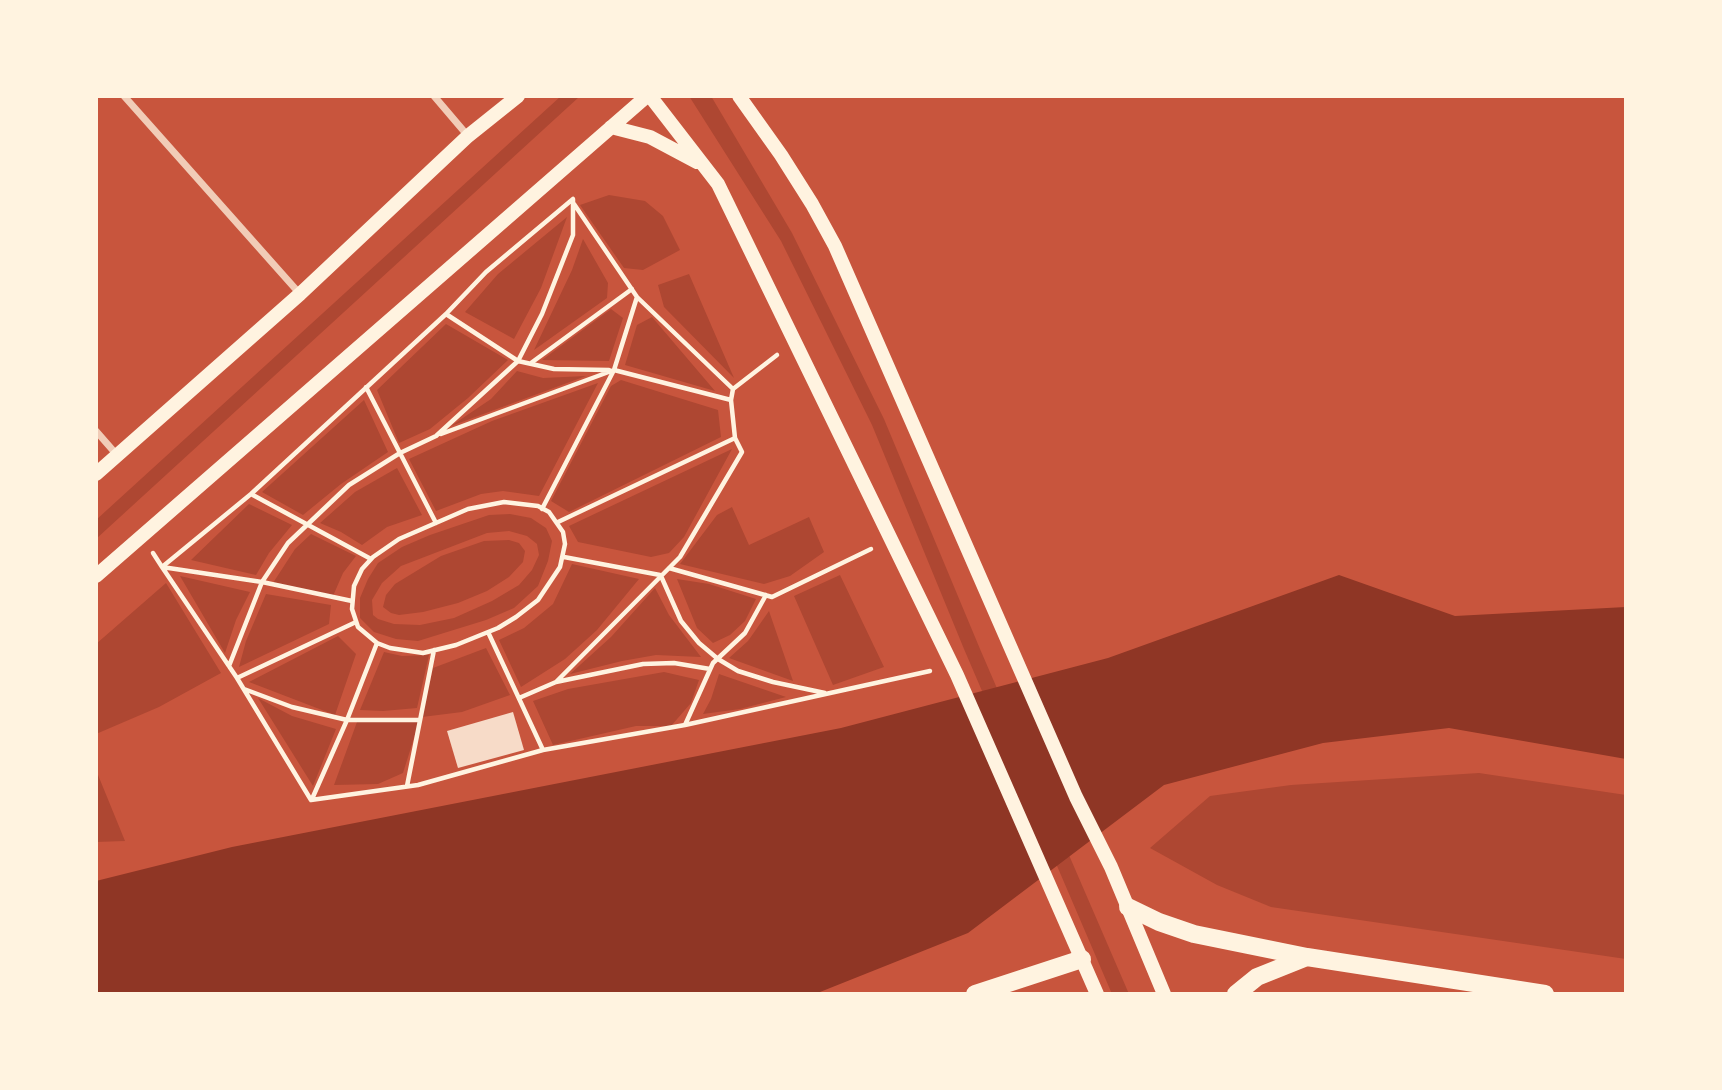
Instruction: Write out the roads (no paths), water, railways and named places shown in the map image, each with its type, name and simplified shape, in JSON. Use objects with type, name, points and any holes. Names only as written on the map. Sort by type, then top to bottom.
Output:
[{"type":"main road","points":[[96,474],[300,294],[468,136],[518,96]]},
{"type":"main road","points":[[96,576],[649,96],[719,184],[955,670],[1097,994]]},
{"type":"main road","points":[[739,96],[781,155],[835,246],[1076,797],[1105,854],[1164,994]]},
{"type":"main road","points":[[611,127],[650,137],[694,160],[710,173]]},
{"type":"main road","points":[[1128,907],[1159,922],[1194,934],[1307,957],[1545,994]]},
{"type":"main road","points":[[1236,994],[1257,976],[1307,957]]},
{"type":"main road","points":[[975,994],[1082,959]]},
{"type":"street","points":[[124,96],[300,294]]},
{"type":"street","points":[[434,96],[468,136]]},
{"type":"street","points":[[96,431],[117,455]]}]
